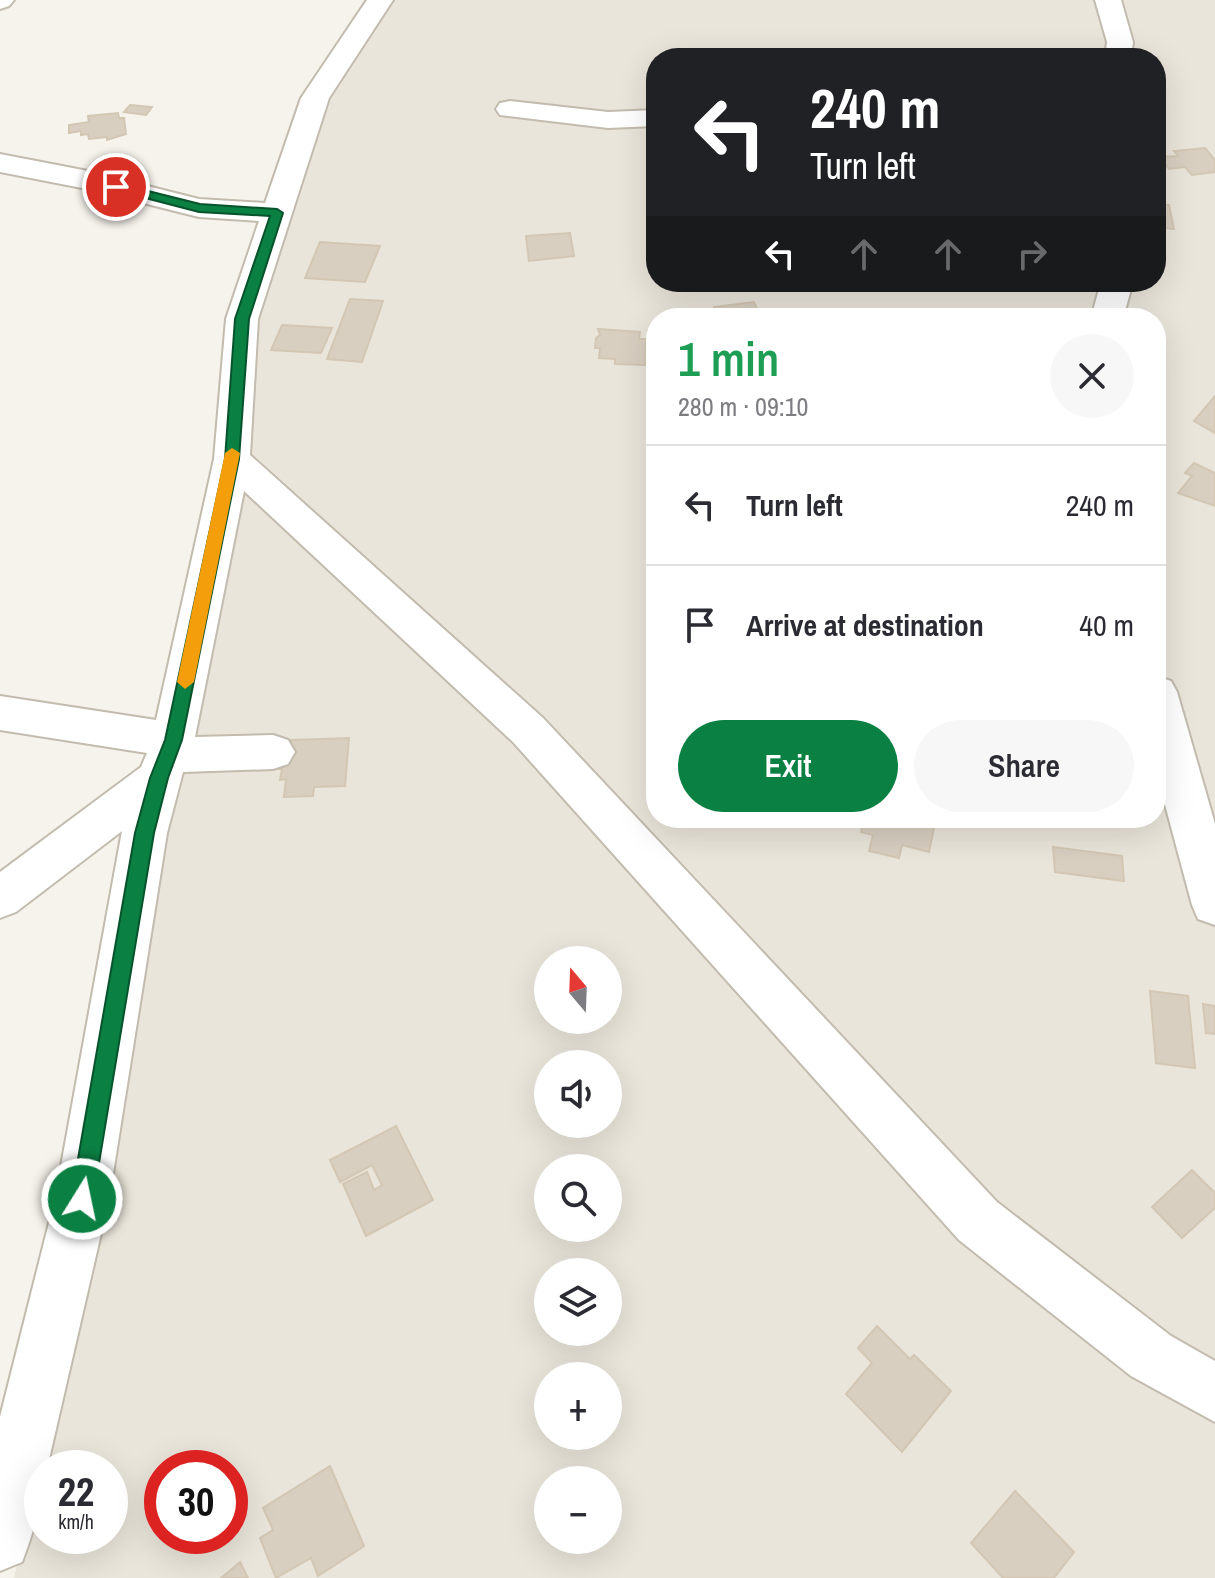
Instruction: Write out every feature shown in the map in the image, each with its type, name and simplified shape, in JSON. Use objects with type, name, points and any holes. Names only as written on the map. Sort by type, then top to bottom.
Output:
[{"type":"street","points":[[0,1540],[82,1199],[144,833],[166,758],[232,459],[242,319],[315,98],[380,0]]},
{"type":"street","points":[[1108,0],[1119,48]]},
{"type":"street","points":[[510,109],[608,120],[646,118]]},
{"type":"street","points":[[0,163],[88,180],[199,208],[277,213]]},
{"type":"street","points":[[232,459],[528,730],[978,1221],[1151,1356],[1215,1393]]},
{"type":"street","points":[[0,713],[166,758],[273,752]]},
{"type":"street","points":[[1166,728],[1215,905]]},
{"type":"street","points":[[0,898],[166,758]]},
{"type":"shaded area","points":[[388,0],[1215,0],[1215,1578],[14,1578],[24,1534],[24,1554],[128,1554],[128,1450],[43,1450],[101,1198],[253,318],[324,99]]},
{"type":"building","points":[[130,105],[152,107],[146,115],[124,112]]},
{"type":"building","points":[[118,113],[119,118],[124,118],[126,134],[107,140],[107,137],[89,139],[88,134],[81,135],[81,131],[69,133],[69,125],[89,122],[88,116]]},
{"type":"building","points":[[1205,148],[1215,160],[1215,172],[1192,175],[1185,167],[1169,169],[1166,157],[1178,156],[1174,151]]},
{"type":"building","points":[[1166,205],[1169,205],[1174,229],[1166,228]]},
{"type":"building","points":[[570,233],[574,256],[529,261],[526,236]]},
{"type":"building","points":[[320,242],[380,246],[365,282],[305,278]]},
{"type":"building","points":[[350,299],[383,301],[362,362],[327,359]]},
{"type":"building","points":[[754,302],[757,308],[714,308]]},
{"type":"building","points":[[282,325],[332,328],[321,353],[271,350]]},
{"type":"building","points":[[598,329],[640,332],[639,339],[646,339],[645,365],[615,364],[615,359],[599,358],[600,348],[595,348],[596,338],[600,335]]},
{"type":"building","points":[[1215,396],[1215,433],[1194,421]]},
{"type":"building","points":[[1194,463],[1215,473],[1215,506],[1178,493],[1192,476],[1185,473]]},
{"type":"building","points":[[349,738],[345,786],[314,787],[313,796],[284,797],[286,779],[280,780],[282,769],[276,769],[279,746],[291,746],[291,740]]},
{"type":"building","points":[[862,828],[934,828],[929,852],[902,845],[899,858],[869,851],[873,835],[861,832]]},
{"type":"building","points":[[1053,847],[1122,856],[1124,881],[1055,872]]},
{"type":"building","points":[[1150,991],[1188,996],[1195,1068],[1156,1063]]},
{"type":"building","points":[[1203,1004],[1215,1006],[1215,1034],[1206,1033]]},
{"type":"building","points":[[396,1126],[433,1200],[366,1236],[343,1184],[367,1172],[374,1190],[382,1185],[372,1165],[340,1182],[330,1160]]},
{"type":"building","points":[[1192,1170],[1215,1193],[1215,1208],[1182,1238],[1152,1207]]},
{"type":"building","points":[[877,1326],[910,1359],[914,1355],[951,1391],[902,1452],[846,1394],[872,1363],[858,1348]]},
{"type":"building","points":[[330,1466],[364,1546],[318,1576],[311,1558],[276,1578],[260,1538],[273,1530],[263,1508]]},
{"type":"building","points":[[1015,1491],[1074,1552],[1054,1578],[1003,1578],[971,1543]]},
{"type":"building","points":[[240,1562],[248,1578],[221,1578]]},
{"type":"slow traffic","points":[[185,682],[232,453]]},
{"type":"route","points":[[82,1199],[144,833],[173,740],[232,459],[242,319],[277,213],[199,208],[116,187]]}]
